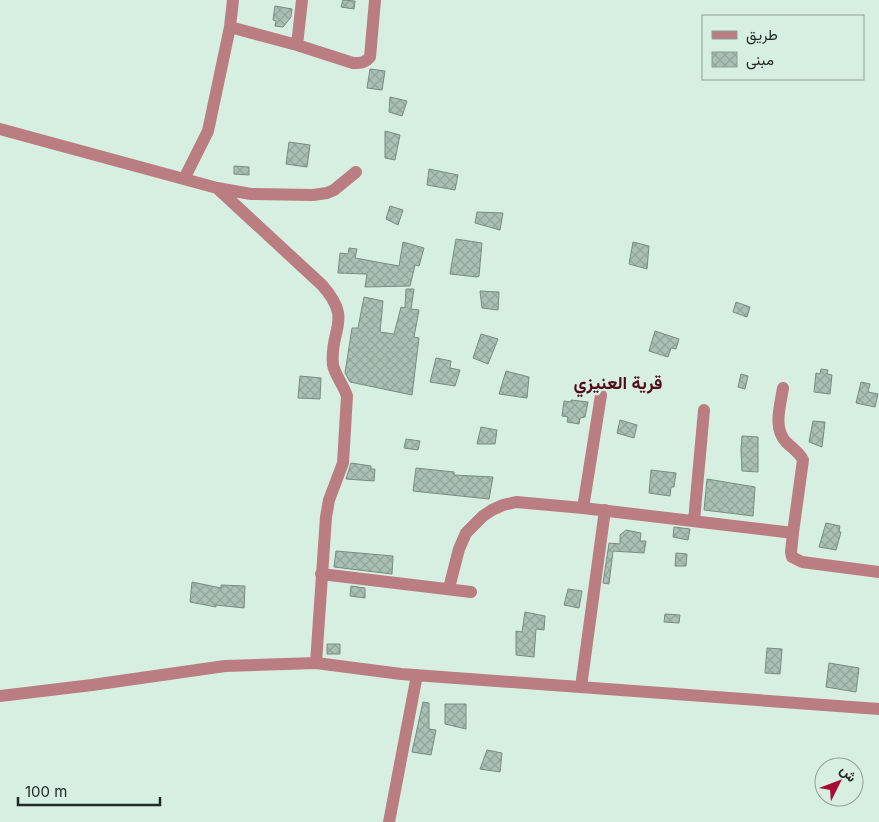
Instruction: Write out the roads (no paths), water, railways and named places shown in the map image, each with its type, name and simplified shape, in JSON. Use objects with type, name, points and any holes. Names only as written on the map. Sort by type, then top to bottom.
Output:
[{"type":"street","points":[[184,179],[208,131],[230,27],[233,0]]},
{"type":"street","points":[[297,44],[302,0]]},
{"type":"street","points":[[230,27],[297,44],[353,63],[362,63],[370,57],[375,0]]},
{"type":"street","points":[[0,129],[217,188],[251,194],[313,195],[327,193],[334,190],[356,172]]},
{"type":"street","points":[[217,188],[322,285],[336,304],[339,320],[333,356],[334,368],[347,396],[343,463],[329,500],[326,517],[316,663]]},
{"type":"street","points":[[782,388],[778,425],[779,433],[803,460],[793,533],[792,557],[802,562],[879,572]]},
{"type":"street","points":[[583,508],[601,395]]},
{"type":"street","points":[[694,521],[704,410]]},
{"type":"street","points":[[449,588],[459,549],[466,534],[483,516],[492,510],[516,502],[605,510],[793,533]]},
{"type":"street","points":[[581,686],[605,510]]},
{"type":"street","points":[[321,574],[472,592]]},
{"type":"street","points":[[0,696],[225,666],[316,663],[417,675],[879,709]]},
{"type":"street","points":[[389,822],[417,675]]},
{"type":"district","name":"قرية العنيزي","points":[[618,383]]}]
